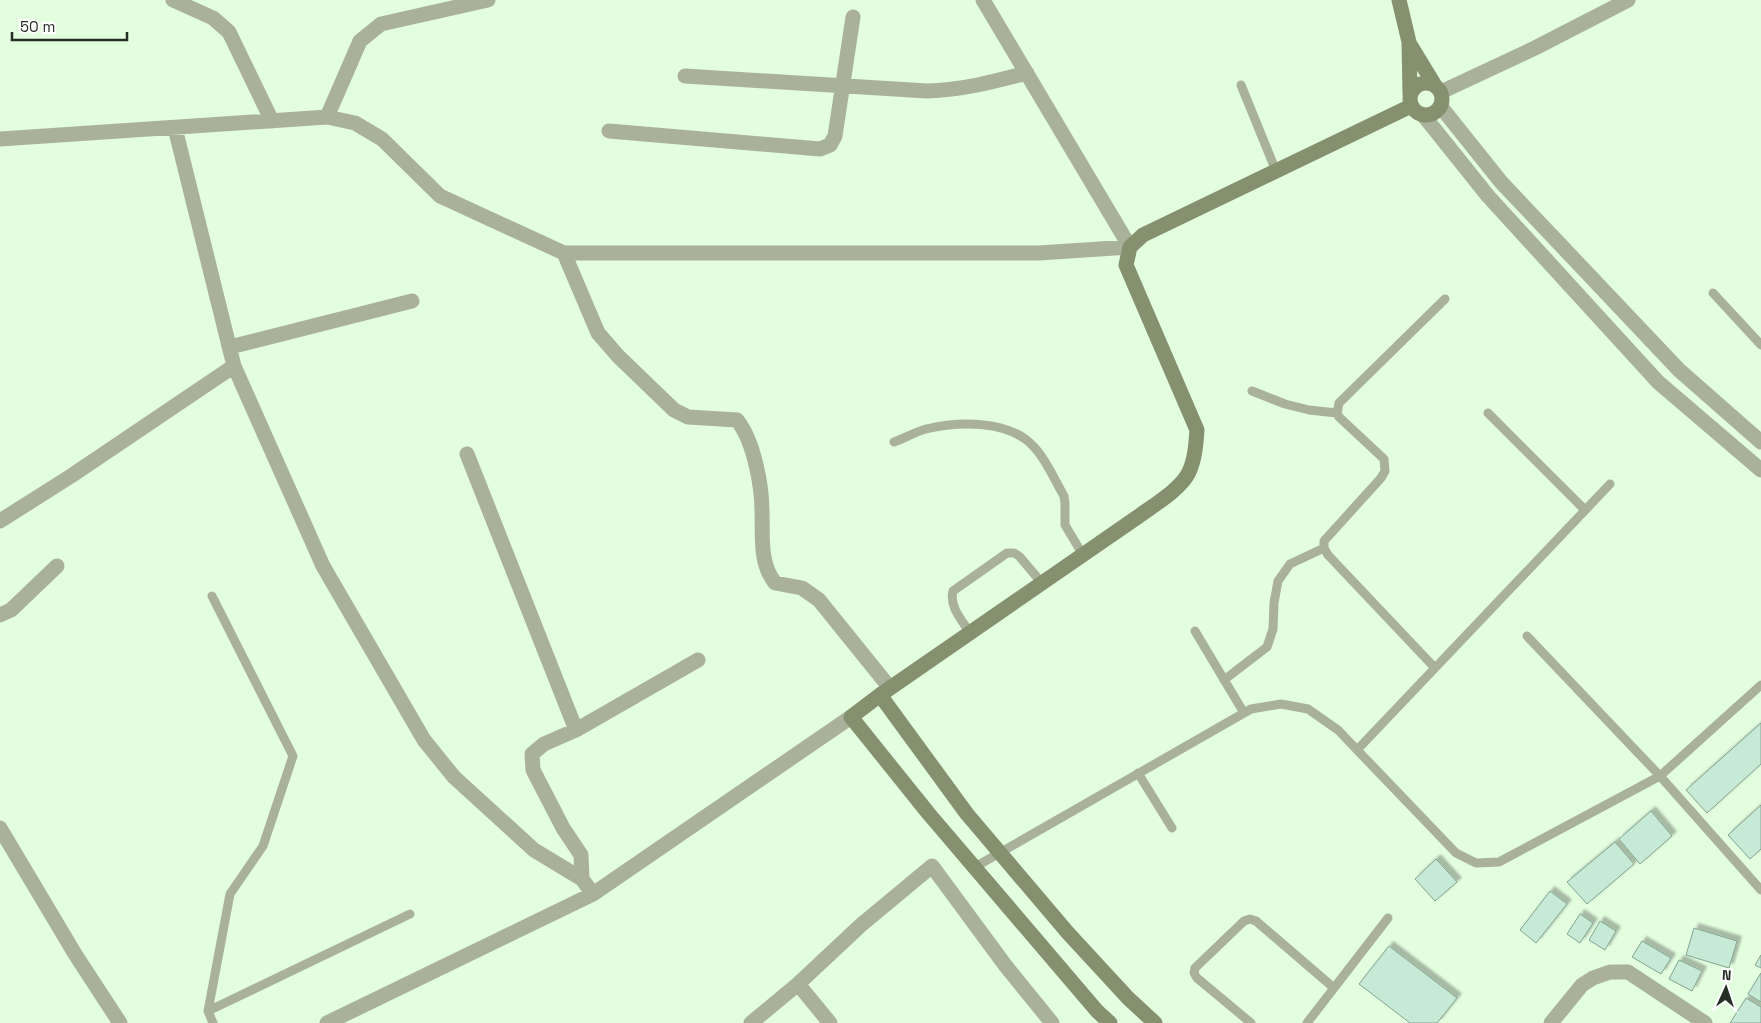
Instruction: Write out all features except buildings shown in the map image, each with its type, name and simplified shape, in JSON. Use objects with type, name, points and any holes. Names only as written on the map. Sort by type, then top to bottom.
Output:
[{"type":"street","points":[[173,0],[213,18],[229,32],[272,121]]},
{"type":"street","points":[[327,117],[360,41],[382,24],[488,0]]},
{"type":"street","points":[[983,0],[1130,247]]},
{"type":"street","points":[[1399,0],[1408,42],[1411,100],[1414,111],[1424,116],[1488,196],[1658,382],[1761,470]]},
{"type":"street","points":[[1438,94],[1535,48],[1628,0]]},
{"type":"street","points":[[609,131],[820,149],[830,145],[835,136],[852,17]]},
{"type":"street","points":[[1408,42],[1438,94],[1501,182],[1679,370],[1761,442]]},
{"type":"street","points":[[685,76],[927,91],[954,90],[1026,73]]},
{"type":"street","points":[[327,1023],[594,894],[1139,516],[1178,485],[1188,474],[1195,453],[1197,430],[1126,264],[1130,247],[1142,235],[1276,170],[1411,100],[1417,86],[1421,84],[1438,94]]},
{"type":"street","points":[[1424,116],[1434,114],[1438,94]]},
{"type":"street","points":[[0,139],[327,117],[354,122],[382,139],[440,196],[564,253],[1029,253],[1130,247]]},
{"type":"street","points":[[175,128],[234,366],[323,566],[424,740],[454,777],[534,850],[582,879],[594,894]]},
{"type":"street","points":[[564,253],[598,333],[618,356],[674,410],[688,417],[737,420],[742,426],[753,449],[762,510],[763,555],[770,576],[775,583],[802,588],[819,600],[885,692],[967,814],[1068,933],[1128,998],[1155,1023]]},
{"type":"street","points":[[230,347],[412,302]]},
{"type":"street","points":[[0,521],[71,476],[234,366]]},
{"type":"street","points":[[468,454],[576,730]]},
{"type":"street","points":[[0,615],[11,610],[58,566]]},
{"type":"street","points":[[582,879],[581,855],[563,828],[533,770],[532,754],[544,744],[576,730],[698,660]]},
{"type":"street","points":[[850,717],[1097,1011],[1110,1023]]},
{"type":"street","points":[[0,828],[75,954],[120,1023]]},
{"type":"street","points":[[751,1023],[798,984],[861,925],[932,866],[1005,965],[1052,1023]]},
{"type":"street","points":[[1551,1023],[1582,985],[1593,978],[1610,972],[1628,972],[1705,1023]]},
{"type":"street","points":[[798,984],[830,1023]]},
{"type":"lane","points":[[1241,85],[1276,170]]},
{"type":"lane","points":[[1714,293],[1761,345]]},
{"type":"lane","points":[[1337,413],[1339,403],[1445,299]]},
{"type":"lane","points":[[1252,391],[1285,404],[1309,410],[1337,413],[1343,421],[1384,459],[1385,471],[1381,478],[1324,541],[1324,548],[1328,555],[1435,668]]},
{"type":"lane","points":[[1488,413],[1586,510]]},
{"type":"lane","points":[[894,442],[925,430],[957,424],[984,425],[1024,437],[1036,448],[1064,496],[1066,503],[1065,525],[1083,555]]},
{"type":"lane","points":[[1357,750],[1610,484]]},
{"type":"lane","points":[[1224,680],[1267,647],[1273,629],[1274,603],[1278,581],[1290,564],[1324,548]]},
{"type":"lane","points":[[970,633],[953,605],[951,598],[953,591],[1007,553],[1014,553],[1019,556],[1042,583]]},
{"type":"lane","points":[[212,596],[294,756],[263,846],[230,894],[208,1011],[214,1023]]},
{"type":"lane","points":[[1195,631],[1244,713]]},
{"type":"lane","points":[[1527,636],[1660,776],[1761,890]]},
{"type":"lane","points":[[975,867],[1251,709],[1281,704],[1308,709],[1338,730],[1456,852],[1476,863],[1499,862],[1660,776],[1761,685]]},
{"type":"lane","points":[[1138,773],[1172,828]]},
{"type":"lane","points":[[208,1011],[410,914]]},
{"type":"lane","points":[[1307,1023],[1388,918]]},
{"type":"lane","points":[[1251,1023],[1194,973],[1195,968],[1244,921],[1250,919],[1256,922],[1334,988]]}]
